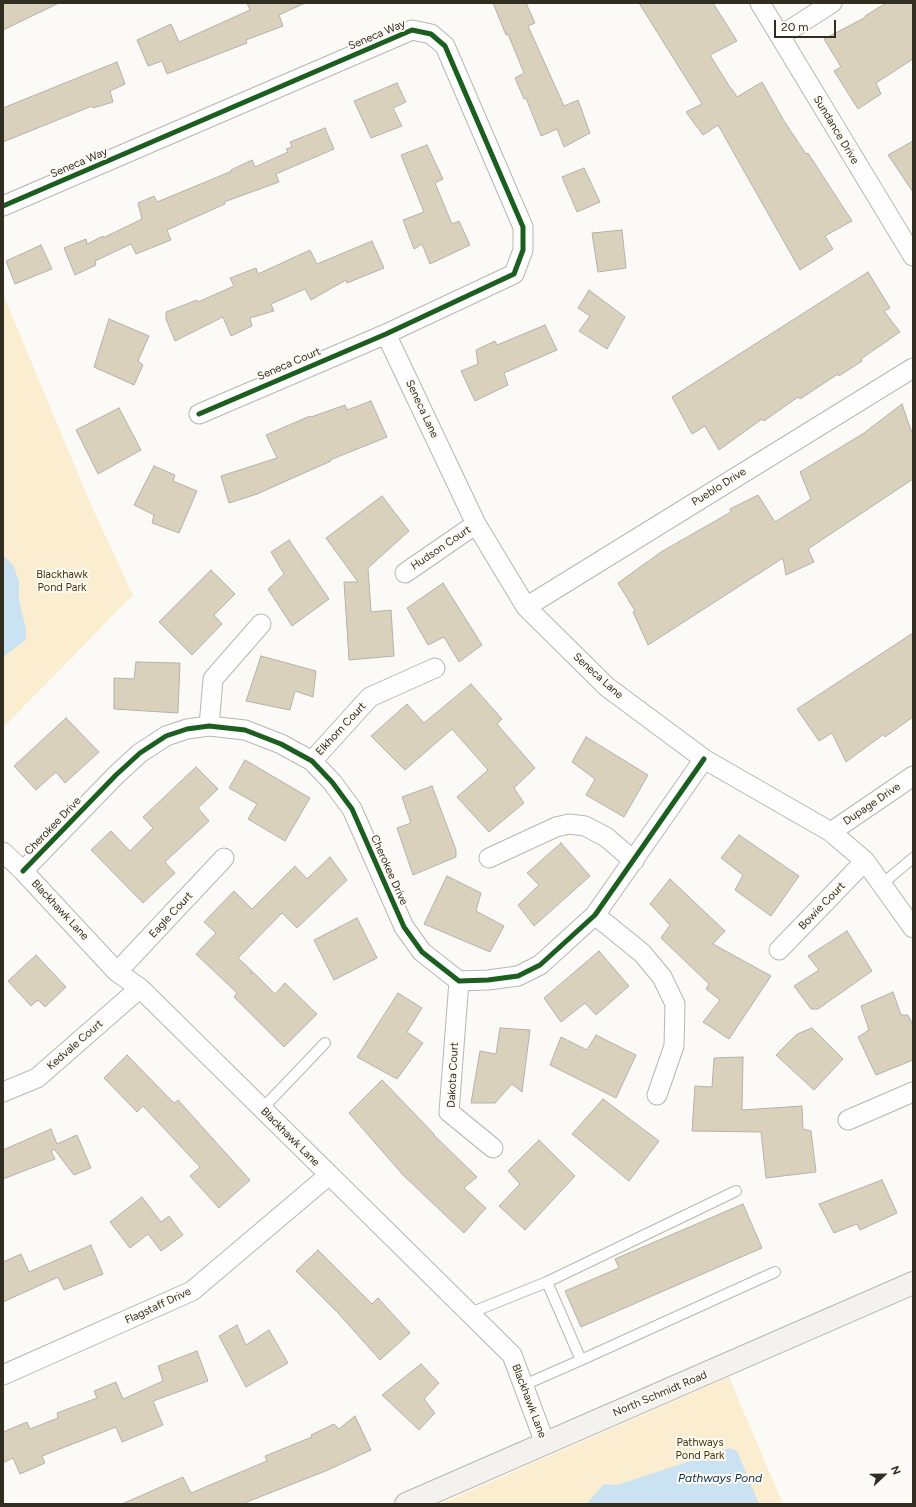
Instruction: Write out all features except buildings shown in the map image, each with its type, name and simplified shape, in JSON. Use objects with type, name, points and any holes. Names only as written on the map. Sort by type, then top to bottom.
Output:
[{"type":"street","name":"Sundance Drive","points":[[760,3],[913,256]]},
{"type":"street","points":[[780,36],[832,3]]},
{"type":"street","name":"Seneca Way","points":[[3,206],[412,30],[431,34],[445,46],[523,227],[522,250],[514,274],[386,334]]},
{"type":"street","name":"Seneca Court","points":[[199,414],[386,334]]},
{"type":"street","name":"Seneca Lane","points":[[386,334],[476,524],[526,607],[607,687],[704,759],[831,832],[865,861],[913,928]]},
{"type":"street","name":"Pueblo Drive","points":[[526,607],[913,368]]},
{"type":"street","name":"Hudson Court","points":[[406,573],[476,524]]},
{"type":"street","points":[[209,726],[212,679],[261,624]]},
{"type":"street","name":"Elkhorn Court","points":[[312,761],[370,698],[435,668]]},
{"type":"street","name":"Cherokee Drive","points":[[23,871],[116,775],[140,753],[166,736],[187,728],[209,726],[245,730],[281,744],[312,761],[332,782],[352,809],[404,927],[422,952],[459,982]]},
{"type":"street","points":[[459,982],[518,976],[540,965],[595,915],[704,759]]},
{"type":"street","name":"Dupage Drive","points":[[831,832],[913,776]]},
{"type":"street","points":[[489,858],[556,827],[569,824],[585,826],[606,837],[634,861]]},
{"type":"street","name":"Blackhawk Lane","points":[[3,852],[23,871],[117,972],[140,988],[512,1354],[545,1443]]},
{"type":"street","name":"Eagle Court","points":[[117,972],[224,858]]},
{"type":"street","name":"Bowie Court","points":[[779,950],[865,861]]},
{"type":"street","points":[[595,915],[642,953],[662,977],[675,1004],[674,1046],[657,1095]]},
{"type":"street","name":"Dakota Court","points":[[459,982],[449,1112],[493,1148]]},
{"type":"street","name":"Kedvale Court","points":[[3,1092],[36,1078],[140,988]]},
{"type":"street","points":[[848,1120],[913,1092]]},
{"type":"street","name":"Flagstaff Drive","points":[[3,1375],[192,1292],[329,1175]]},
{"type":"street","name":"North Schmidt Road","points":[[406,1504],[913,1284]]},
{"type":"lane","points":[[882,884],[913,858]]},
{"type":"lane","points":[[262,1109],[325,1043]]},
{"type":"lane","points":[[470,1313],[547,1282],[736,1191]]},
{"type":"lane","points":[[524,1385],[775,1272]]},
{"type":"lane","points":[[547,1282],[581,1360]]},
{"type":"green space","name":"Blackhawk Pond Park","points":[[3,294],[91,505],[133,595],[3,728]]},
{"type":"green space","name":"Pathways Pond Park","points":[[729,1377],[783,1504],[440,1504]]},
{"type":"water","points":[[3,555],[13,565],[19,581],[19,601],[26,629],[26,640],[3,657]]},
{"type":"water","name":"Pathways Pond","points":[[730,1448],[737,1451],[759,1504],[584,1504],[588,1502],[604,1484],[617,1485]]},
{"type":"cycle path","points":[[3,206],[412,30],[431,34],[445,46],[523,227],[523,250],[514,274],[386,334],[199,414]]},
{"type":"cycle path","points":[[23,871],[116,775],[140,753],[166,736],[187,729],[209,726],[245,730],[281,744],[312,761],[332,782],[352,809],[404,927],[422,952],[459,981],[488,980],[518,976],[540,965],[595,915],[704,759]]}]
